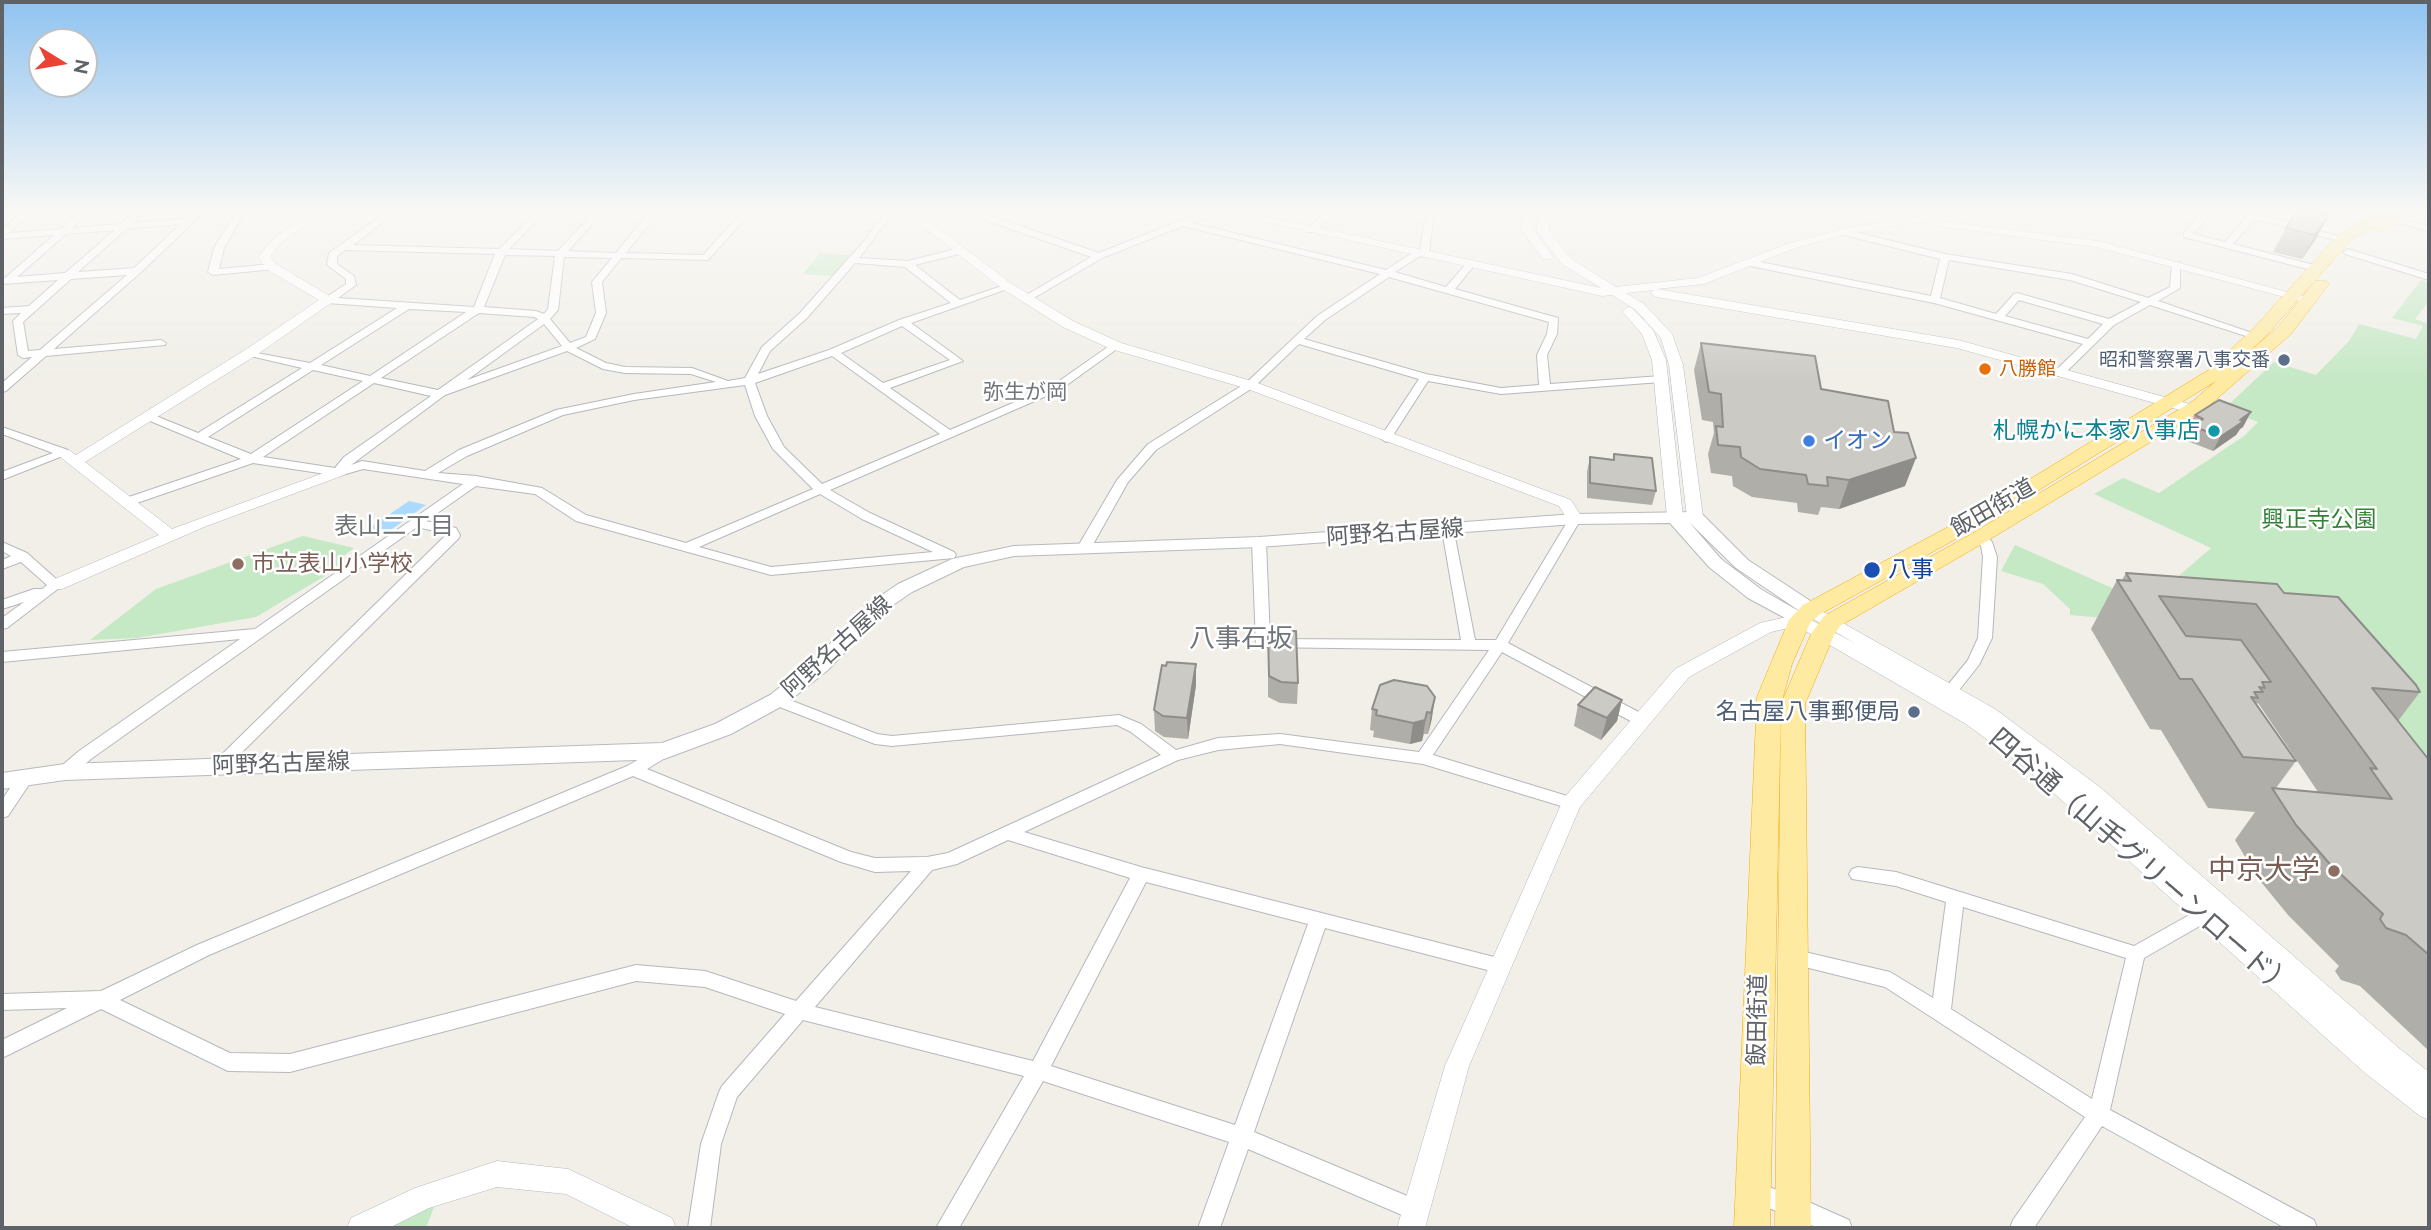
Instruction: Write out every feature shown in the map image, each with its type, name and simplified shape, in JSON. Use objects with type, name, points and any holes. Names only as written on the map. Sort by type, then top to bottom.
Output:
[{"type":"highway","name":"飯田街道","points":[[1752,1228],[1765,754],[1769,698],[1780,664],[1817,621],[2213,375],[2300,297],[2326,267]]},
{"type":"highway","name":"飯田街道","points":[[1793,1217],[1793,704],[1817,621],[1980,537],[2192,409],[2285,330],[2315,268]]},
{"type":"main road","points":[[1675,517],[1716,563],[1755,594],[1817,621]]},
{"type":"main road","name":"阿野名古屋線","points":[[2,781],[65,772],[664,751],[723,729],[777,700],[821,665],[876,608],[953,559],[1014,551],[1259,542],[1575,519],[1695,517]]},
{"type":"main road","points":[[1695,517],[1742,564],[1817,621]]},
{"type":"street","points":[[4,282],[21,267]]},
{"type":"street","points":[[79,267],[18,321],[23,355],[160,343]]},
{"type":"street","points":[[2,389],[141,267]]},
{"type":"street","points":[[215,267],[214,272],[267,267]]},
{"type":"street","points":[[273,267],[327,300],[536,314],[545,318],[569,348],[603,366],[625,370],[692,372],[727,382]]},
{"type":"street","points":[[2,476],[70,457],[147,416],[250,353],[351,285],[351,278],[336,267]]},
{"type":"street","points":[[127,502],[252,458],[478,309],[495,267]]},
{"type":"street","points":[[339,472],[348,460],[545,318],[553,310],[558,267]]},
{"type":"street","points":[[250,353],[439,394],[590,338],[601,313],[597,282],[608,267]]},
{"type":"street","points":[[846,267],[803,316],[766,349],[749,381],[761,416],[779,449],[820,489],[866,516],[953,559]]},
{"type":"street","points":[[912,267],[958,303]]},
{"type":"street","points":[[982,267],[1068,324],[1116,346],[1250,385],[1386,438],[1565,502],[1575,519],[1500,645],[1423,758]]},
{"type":"street","points":[[1027,299],[1080,267]]},
{"type":"street","points":[[1364,267],[1554,320],[1552,334],[1542,355],[1545,386]]},
{"type":"street","points":[[1084,548],[1123,480],[1152,447],[1250,385],[1321,318],[1400,267]]},
{"type":"street","points":[[1449,290],[1468,267]]},
{"type":"street","points":[[1477,267],[1609,291],[1700,281],[1738,267]]},
{"type":"street","points":[[1562,267],[1577,279],[1609,291],[1636,317],[1656,347],[1675,517]]},
{"type":"street","points":[[1575,267],[1654,321],[1667,337],[1673,351],[1695,517]]},
{"type":"street","points":[[1772,267],[1936,300],[2088,342]]},
{"type":"street","points":[[1936,300],[1943,267]]},
{"type":"street","points":[[2011,267],[2072,277],[2256,336]]},
{"type":"street","points":[[2059,373],[2110,323],[2175,288],[2177,267]]},
{"type":"street","points":[[2190,267],[2300,297]]},
{"type":"street","points":[[2403,267],[2429,277]]},
{"type":"street","points":[[4,282],[137,271]]},
{"type":"street","points":[[429,473],[463,453],[560,412],[727,382],[749,381],[833,352],[903,322],[1008,287]]},
{"type":"street","points":[[1632,289],[1924,337],[2172,401],[2192,409]]},
{"type":"street","points":[[1999,317],[2017,296],[2110,323]]},
{"type":"street","points":[[200,437],[405,307]]},
{"type":"street","points":[[2,311],[32,309]]},
{"type":"street","points":[[884,386],[958,361],[903,322]]},
{"type":"street","points":[[1299,341],[1425,377],[1501,391],[1661,379]]},
{"type":"street","points":[[688,547],[1056,388],[1116,346]]},
{"type":"street","points":[[833,352],[884,386],[947,434]]},
{"type":"street","points":[[1386,438],[1425,377]]},
{"type":"street","points":[[147,416],[252,458],[339,472]]},
{"type":"street","points":[[2,430],[70,457],[171,536]]},
{"type":"street","points":[[2,605],[171,536],[339,472],[362,466],[429,473],[538,491],[582,518],[771,571],[953,559]]},
{"type":"street","points":[[65,772],[476,480]]},
{"type":"street","points":[[218,766],[454,535],[451,531],[415,523]]},
{"type":"street","points":[[1448,530],[1469,644]]},
{"type":"street","points":[[1950,691],[1974,662],[1985,638],[1990,557],[1987,545],[1980,537]]},
{"type":"street","points":[[1259,542],[1263,644],[1500,645],[1643,721]]},
{"type":"street","points":[[2,546],[22,556],[56,585]]},
{"type":"street","points":[[2,565],[22,556]]},
{"type":"street","points":[[2,625],[56,585]]},
{"type":"street","points":[[2,1002],[99,999],[228,1062],[290,1063],[636,973],[705,979],[800,1011],[1038,1071],[1240,1136],[1413,1219],[1457,1066],[1571,803],[1682,673],[1766,627],[1817,621],[1989,714],[2094,793],[2391,1057],[2429,1086]]},
{"type":"street","name":"四谷通（山手グリーンロード）","points":[[1817,621],[1973,719],[2075,798],[2374,1065],[2429,1108]]},
{"type":"street","points":[[2,657],[259,632]]},
{"type":"street","points":[[777,700],[875,739],[892,741],[1119,720],[1136,728],[1172,757]]},
{"type":"street","points":[[633,770],[847,857],[875,865],[928,864],[951,859],[1172,757],[1218,744],[1280,739],[1423,758],[1571,803]]},
{"type":"street","points":[[2,1049],[99,999],[204,950],[633,770],[664,751]]},
{"type":"street","points":[[2,812],[26,777]]},
{"type":"street","points":[[1009,834],[1141,874],[1499,965]]},
{"type":"street","points":[[699,1228],[711,1144],[730,1092],[928,864]]},
{"type":"street","points":[[947,1228],[1038,1071],[1141,874]]},
{"type":"street","points":[[1858,874],[1896,879],[2136,954],[2206,914]]},
{"type":"street","points":[[1941,1013],[1955,899]]},
{"type":"street","points":[[1209,1228],[1319,919]]},
{"type":"street","points":[[2021,1228],[2099,1114],[2136,954]]},
{"type":"street","points":[[1792,957],[1890,980],[2099,1114],[2306,1228]]},
{"type":"street","points":[[361,1228],[424,1197],[497,1174],[568,1182],[662,1228]]},
{"type":"street","points":[[1754,1192],[1793,1217],[1841,1228]]},
{"type":"green space","points":[[808,267],[840,267],[833,276],[803,274]]},
{"type":"green space","name":"興正寺公園","points":[[2421,280],[2429,282],[2429,301],[2415,319],[2429,324],[2429,795],[2305,635],[2070,615],[2070,609],[2043,584],[2001,571],[2015,545],[2139,600],[2152,599],[2211,548],[2094,494],[2123,478],[2159,493],[2244,436],[2258,422],[2224,409],[2274,362],[2316,375],[2349,341],[2359,324],[2416,339],[2423,326],[2392,318]]},
{"type":"green space","points":[[303,536],[354,548],[337,561],[345,564],[256,617],[137,638],[90,640],[156,589]]},
{"type":"green space","points":[[423,1203],[434,1207],[426,1228],[372,1228]]},
{"type":"water","points":[[409,501],[426,505],[382,536],[365,531]]},
{"type":"building","points":[[1701,343],[1815,356],[1821,389],[1888,401],[1894,432],[1908,433],[1916,458],[1849,480],[1827,477],[1828,486],[1808,484],[1806,475],[1760,469],[1741,457],[1740,447],[1718,445],[1716,426],[1723,427],[1721,394],[1709,392]]},
{"type":"building","points":[[2219,400],[2251,412],[2240,420],[2244,421],[2220,437],[2193,426],[2203,419],[2195,415]]},
{"type":"building","points":[[1614,454],[1652,458],[1656,491],[1590,483],[1590,457],[1614,460]]},
{"type":"building","points":[[2126,573],[2277,584],[2284,593],[2338,597],[2416,685],[2420,692],[2372,688],[2429,760],[2429,955],[2406,935],[2386,928],[2380,919],[2383,914],[2329,863],[2296,825],[2272,788],[2392,799],[2370,768],[2377,769],[2256,604],[2159,596],[2186,636],[2241,640],[2271,682],[2262,682],[2265,688],[2259,687],[2263,692],[2254,692],[2258,698],[2251,697],[2296,761],[2243,757],[2192,679],[2180,679],[2117,580],[2131,581]]},
{"type":"building","points":[[1268,631],[1296,631],[1298,683],[1281,682],[1269,676]]},
{"type":"building","points":[[1167,662],[1196,664],[1187,718],[1163,716],[1154,710],[1162,665],[1166,666]]},
{"type":"building","points":[[1394,680],[1427,686],[1435,697],[1431,713],[1427,712],[1425,720],[1413,723],[1376,715],[1377,710],[1372,709],[1380,685]]},
{"type":"building","points":[[1595,687],[1622,700],[1607,718],[1578,705]]},
{"type":"place","name":"昭和警察署八事交番","points":[[2284,360]]},
{"type":"place","name":"八勝館","points":[[1985,369]]},
{"type":"place","name":"札幌かに本家八事店","points":[[2214,431]]},
{"type":"place","name":"イオン","points":[[1809,441]]},
{"type":"place","name":"市立表山小学校","points":[[238,564]]},
{"type":"place","name":"八事","points":[[1872,570]]},
{"type":"place","name":"名古屋八事郵便局","points":[[1914,712]]},
{"type":"place","name":"中京大学","points":[[2334,871]]},
{"type":"district","name":"弥生が岡","points":[[1025,393]]},
{"type":"district","name":"表山二丁目","points":[[394,527]]},
{"type":"district","name":"八事石坂","points":[[1241,639]]}]
